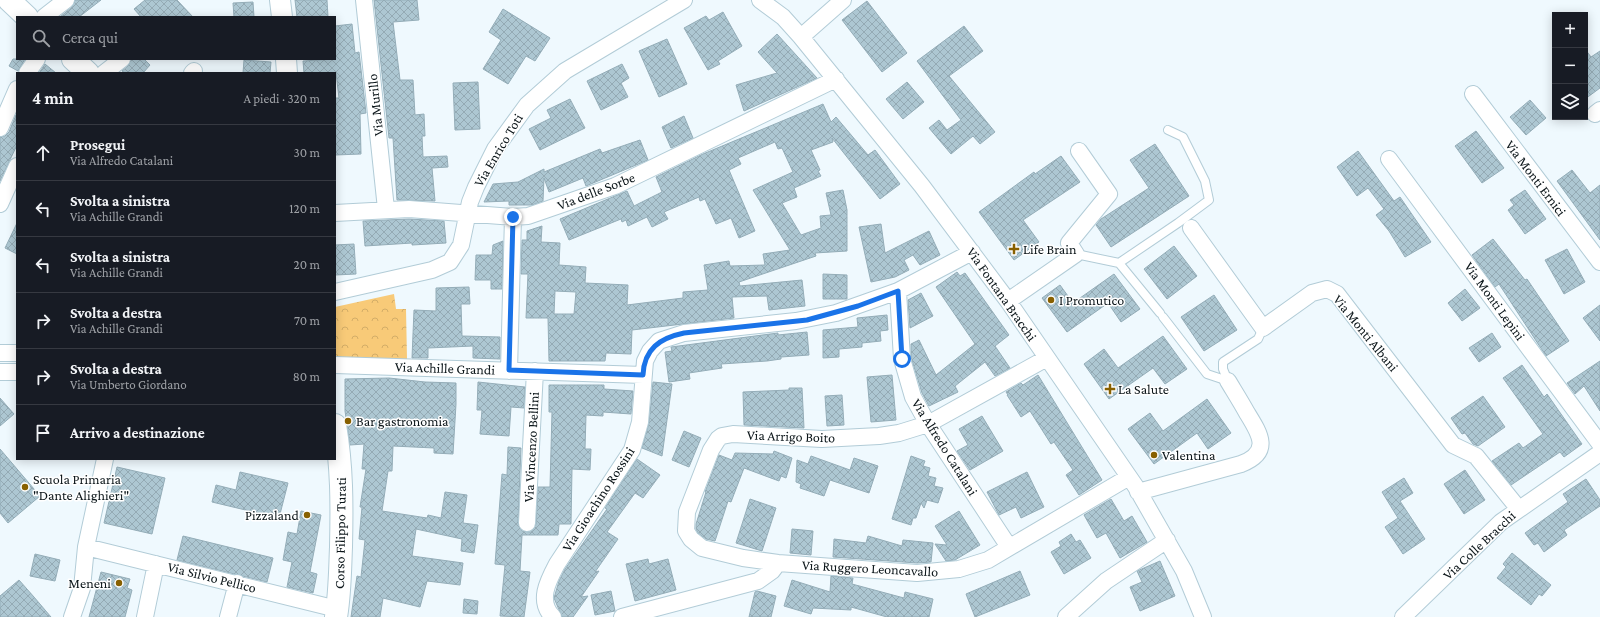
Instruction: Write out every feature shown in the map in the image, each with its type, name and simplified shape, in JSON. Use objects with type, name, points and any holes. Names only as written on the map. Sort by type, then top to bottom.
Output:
[{"type":"main road","name":"Corso Filippo Turati","points":[[336,431],[340,456],[342,492],[340,585],[337,613]]},
{"type":"street","points":[[45,16],[66,0]]},
{"type":"street","points":[[280,0],[282,16]]},
{"type":"street","name":"Via Murillo","points":[[364,0],[386,210]]},
{"type":"street","name":"Via Enrico Toti","points":[[336,292],[432,270],[446,265],[454,258],[462,245],[467,213],[473,192],[486,166],[508,130],[527,105],[566,72],[684,0]]},
{"type":"street","name":"Via Fontana Bracchi","points":[[760,0],[783,17],[801,36],[922,186],[1008,301],[1138,492],[1188,578],[1203,617]]},
{"type":"street","points":[[801,36],[843,0]]},
{"type":"street","points":[[28,72],[36,60]]},
{"type":"street","points":[[105,72],[121,60]]},
{"type":"street","points":[[286,60],[286,72]]},
{"type":"street","name":"Via delle Sorbe","points":[[336,213],[421,209],[513,217],[532,214],[615,186],[836,80]]},
{"type":"street","points":[[0,128],[16,91]]},
{"type":"street","name":"Via Monti Ernici","points":[[1472,94],[1600,262]]},
{"type":"street","points":[[1008,301],[1076,254],[1069,242],[1109,194],[1079,151]]},
{"type":"street","name":"Via Monti Lepini","points":[[1390,159],[1600,444]]},
{"type":"street","points":[[0,204],[16,168]]},
{"type":"street","points":[[509,370],[513,217]]},
{"type":"street","points":[[1191,228],[1263,328]]},
{"type":"street","points":[[643,375],[645,361],[650,351],[659,341],[666,338],[684,333],[817,318],[858,306],[898,291],[972,252]]},
{"type":"street","name":"Via Monti Albani","points":[[1263,328],[1312,293],[1327,290],[1337,294],[1453,445],[1476,456],[1518,508]]},
{"type":"street","name":"Via Alfredo Catalani","points":[[898,291],[901,348],[905,370],[913,397],[928,424],[1009,547]]},
{"type":"street","points":[[0,353],[16,353]]},
{"type":"street","name":"Via Arrigo Boito","points":[[778,563],[742,558],[702,548],[691,539],[686,531],[687,512],[708,457],[718,439],[722,436],[733,434],[822,438],[894,434],[928,424],[1047,358]]},
{"type":"street","name":"Via Achille Grandi","points":[[336,365],[643,375]]},
{"type":"street","name":"Via Vincenzo Bellini","points":[[527,523],[534,371]]},
{"type":"street","points":[[0,372],[16,372]]},
{"type":"street","name":"Via Gioachino Rossini","points":[[554,617],[548,611],[544,600],[548,583],[557,564],[632,450],[640,422],[643,375]]},
{"type":"street","points":[[1138,492],[1240,464],[1255,456],[1260,446],[1260,435],[1228,381]]},
{"type":"street","name":"Via Colle Bracchi","points":[[1403,617],[1489,532],[1518,508],[1600,453]]},
{"type":"street","points":[[72,617],[82,588],[86,547],[105,460]]},
{"type":"street","name":"Via Ruggero Leoncavallo","points":[[778,563],[917,572],[939,572],[979,563],[1129,478]]},
{"type":"street","points":[[1066,617],[1106,581],[1167,540]]},
{"type":"street","name":"Via Silvio Pellico","points":[[86,547],[236,583],[337,613]]},
{"type":"street","points":[[622,617],[753,582],[768,575],[778,563]]},
{"type":"street","points":[[145,617],[156,564]]},
{"type":"street","points":[[228,617],[236,583]]},
{"type":"lane","points":[[1119,263],[1178,224],[1209,200],[1205,181],[1183,137],[1168,130]]},
{"type":"lane","points":[[1076,254],[1119,263],[1206,374],[1228,381]]},
{"type":"lane","points":[[1228,381],[1223,369],[1223,362],[1258,340],[1263,328]]},
{"type":"green space","points":[[394,294],[396,309],[406,309],[407,359],[336,360],[336,307]]},
{"type":"building","points":[[75,0],[101,0],[80,16],[61,16],[72,7]]},
{"type":"building","points":[[145,0],[177,0],[192,16],[140,16],[134,9]]},
{"type":"building","points":[[295,0],[327,0],[328,16],[297,16]]},
{"type":"building","points":[[374,0],[417,0],[419,20],[393,22],[400,80],[413,80],[415,115],[424,114],[425,136],[422,136],[423,157],[447,156],[448,167],[432,168],[435,201],[397,200],[393,138],[389,138]]},
{"type":"building","points":[[867,1],[907,53],[882,72],[842,20]]},
{"type":"building","points":[[253,2],[254,16],[234,16],[233,3]]},
{"type":"building","points":[[503,9],[550,38],[535,61],[526,56],[508,84],[483,69],[501,40],[489,32]]},
{"type":"building","points":[[723,12],[742,46],[718,61],[720,64],[708,70],[684,28],[706,16],[709,20]]},
{"type":"building","points":[[352,24],[355,53],[359,52],[366,113],[360,114],[361,154],[336,155],[336,98],[339,98],[336,72],[304,72],[303,61],[336,60],[336,26]]},
{"type":"building","points":[[964,26],[983,51],[949,76],[995,132],[980,144],[973,136],[951,154],[929,128],[939,120],[947,130],[961,120],[917,61]]},
{"type":"building","points":[[777,34],[817,78],[744,111],[736,85],[777,73],[758,52]]},
{"type":"building","points":[[667,39],[687,84],[659,97],[639,51]]},
{"type":"building","points":[[1600,51],[1600,88],[1588,97],[1588,53],[1591,57]]},
{"type":"building","points":[[13,59],[24,60],[18,71],[9,66]]},
{"type":"building","points":[[131,60],[145,60],[150,65],[144,72],[122,71],[128,66]]},
{"type":"building","points":[[244,60],[271,62],[270,72],[243,72]]},
{"type":"building","points":[[45,64],[55,72],[40,72]]},
{"type":"building","points":[[622,64],[629,78],[621,83],[628,97],[601,110],[587,81]]},
{"type":"building","points":[[478,82],[480,129],[455,130],[453,83]]},
{"type":"building","points":[[907,82],[924,102],[903,119],[886,99]]},
{"type":"building","points":[[570,99],[585,128],[540,150],[529,129],[551,118],[547,110]]},
{"type":"building","points":[[1530,100],[1546,118],[1526,135],[1510,117]]},
{"type":"building","points":[[823,104],[831,122],[836,117],[868,155],[875,150],[900,184],[880,199],[832,138],[833,142],[811,150],[820,170],[818,171],[821,176],[794,188],[797,197],[782,203],[801,235],[821,228],[820,216],[831,215],[826,193],[843,190],[847,210],[847,251],[815,253],[816,256],[739,282],[740,286],[802,280],[805,306],[769,310],[767,296],[732,297],[734,318],[632,330],[631,354],[606,353],[605,361],[549,361],[548,318],[526,318],[528,274],[521,274],[522,240],[527,240],[527,231],[542,226],[541,242],[560,243],[559,265],[586,267],[585,283],[628,285],[627,305],[683,298],[683,292],[708,290],[704,265],[729,261],[730,266],[765,265],[763,254],[790,250],[753,190],[793,172],[782,148],[778,149],[775,142],[738,158],[741,164],[729,170],[755,231],[739,238],[731,218],[716,224],[705,199],[700,201],[699,197],[664,212],[668,219],[652,227],[647,217],[628,226],[626,220],[622,222],[621,219],[569,240],[560,219],[627,191],[634,206],[662,192],[656,177],[703,154]],"holes":[[[555,291],[576,292],[574,314],[554,314]]]},
{"type":"building","points":[[16,115],[16,147],[0,181],[0,137],[5,136],[9,132]]},
{"type":"building","points":[[684,116],[693,138],[671,148],[662,127]]},
{"type":"building","points":[[1476,131],[1504,168],[1482,183],[1455,146]]},
{"type":"building","points":[[640,140],[648,160],[586,186],[583,178],[549,192],[544,178],[543,201],[532,205],[509,205],[509,201],[484,202],[493,184],[518,182],[544,169],[544,172],[600,149],[602,153]]},
{"type":"building","points":[[1155,144],[1189,196],[1111,247],[1096,225],[1101,219],[1149,188],[1130,160]]},
{"type":"building","points":[[1358,151],[1394,201],[1400,197],[1431,242],[1405,257],[1389,231],[1376,215],[1384,209],[1368,188],[1357,196],[1337,167]]},
{"type":"building","points":[[1061,156],[1080,182],[1023,220],[1039,242],[1014,260],[979,212],[1034,172],[1035,174]]},
{"type":"building","points":[[1572,170],[1590,193],[1600,185],[1600,240],[1557,181]]},
{"type":"building","points":[[1525,190],[1546,219],[1525,234],[1508,210],[1514,205],[1510,200]]},
{"type":"building","points":[[409,219],[444,221],[446,243],[412,245],[412,243],[365,246],[363,221]]},
{"type":"building","points":[[881,224],[885,253],[929,231],[940,255],[920,265],[913,255],[904,260],[909,270],[895,277],[871,282],[859,227]]},
{"type":"building","points":[[16,225],[16,254],[5,248]]},
{"type":"building","points":[[1493,239],[1525,280],[1527,279],[1569,341],[1546,356],[1499,284],[1495,287],[1472,255]]},
{"type":"building","points":[[503,241],[502,289],[491,289],[491,280],[475,280],[476,255],[492,255],[493,245]]},
{"type":"building","points":[[354,244],[356,274],[336,275],[336,245]]},
{"type":"building","points":[[1174,246],[1197,276],[1167,299],[1144,269]]},
{"type":"building","points":[[1567,249],[1585,282],[1564,294],[1545,260]]},
{"type":"building","points":[[957,272],[960,276],[965,273],[1009,335],[995,346],[1010,368],[995,376],[985,362],[955,386],[958,392],[929,406],[922,393],[911,357],[911,344],[919,340],[936,375],[975,344],[936,287]]},
{"type":"building","points":[[823,274],[847,275],[847,299],[823,299]]},
{"type":"building","points":[[1114,274],[1140,309],[1121,322],[1108,303],[1067,332],[1042,298],[1060,285],[1073,303]]},
{"type":"building","points":[[469,287],[470,304],[461,304],[462,336],[500,337],[500,359],[473,358],[473,346],[428,348],[428,358],[412,358],[414,310],[436,311],[436,288]]},
{"type":"building","points":[[1465,289],[1480,308],[1462,321],[1448,303]]},
{"type":"building","points":[[921,293],[933,316],[910,328],[908,300]]},
{"type":"building","points":[[1214,295],[1237,330],[1204,351],[1181,317]]},
{"type":"building","points":[[1600,305],[1600,341],[1583,318]]},
{"type":"building","points":[[887,315],[888,330],[880,331],[881,341],[862,343],[862,347],[839,349],[839,357],[823,358],[823,330],[858,327],[857,318]]},
{"type":"building","points":[[807,332],[809,355],[781,357],[781,359],[767,361],[721,364],[722,368],[689,373],[690,379],[669,382],[665,352],[672,351],[671,347],[778,333],[778,335]]},
{"type":"building","points":[[1492,333],[1501,347],[1479,362],[1469,348]]},
{"type":"building","points":[[1163,336],[1187,369],[1165,384],[1153,368],[1109,399],[1084,364],[1104,349],[1118,368]]},
{"type":"building","points":[[1600,361],[1600,411],[1584,386],[1575,394],[1567,383]]},
{"type":"building","points":[[1522,365],[1544,397],[1547,394],[1582,444],[1564,457],[1560,452],[1511,485],[1492,461],[1519,443],[1523,448],[1543,434],[1503,378]]},
{"type":"building","points":[[892,375],[896,420],[871,422],[867,377]]},
{"type":"building","points":[[1038,375],[1102,480],[1079,495],[1066,475],[1073,470],[1054,442],[1051,444],[1030,411],[1021,417],[1007,395],[1006,392],[1021,383],[1023,385]]},
{"type":"building","points":[[389,378],[425,382],[456,383],[456,404],[453,454],[434,453],[434,448],[393,446],[392,471],[388,471],[382,511],[427,518],[428,515],[441,518],[445,492],[467,495],[463,523],[478,525],[474,553],[461,551],[462,539],[416,529],[412,556],[463,563],[460,585],[427,581],[420,607],[383,598],[380,617],[351,617],[357,576],[361,577],[365,540],[359,539],[362,507],[360,507],[366,469],[362,469],[364,444],[350,445],[345,411],[345,379]]},
{"type":"building","points":[[478,382],[525,387],[524,408],[511,407],[509,436],[480,434],[482,410],[477,410]]},
{"type":"building","points":[[653,382],[672,384],[662,456],[642,448],[649,423]]},
{"type":"building","points":[[549,385],[604,385],[604,389],[633,391],[631,414],[603,412],[603,416],[586,415],[585,449],[591,449],[590,470],[572,469],[571,524],[559,524],[558,535],[522,535],[520,571],[530,572],[524,617],[500,616],[505,565],[495,564],[502,474],[507,475],[508,447],[521,448],[518,523],[522,531],[531,532],[536,524],[538,487],[550,487],[552,412],[549,412]]},
{"type":"building","points":[[789,388],[802,388],[804,428],[744,425],[743,392],[789,390]]},
{"type":"building","points":[[842,395],[844,425],[827,426],[825,396]]},
{"type":"building","points":[[1483,396],[1505,427],[1478,446],[1473,444],[1465,433],[1462,434],[1451,418]]},
{"type":"building","points":[[0,398],[14,414],[0,426]]},
{"type":"building","points":[[1207,399],[1231,433],[1208,449],[1197,433],[1154,464],[1128,429],[1150,413],[1163,431]]},
{"type":"building","points":[[982,416],[1003,451],[970,470],[957,451],[968,445],[959,429]]},
{"type":"building","points":[[684,431],[701,438],[689,467],[672,460]]},
{"type":"building","points":[[0,449],[40,496],[8,523],[0,513]]},
{"type":"building","points":[[774,451],[792,458],[786,478],[781,476],[779,481],[744,468],[731,502],[728,501],[715,541],[706,539],[698,533],[696,524],[705,492],[719,455],[732,460],[735,453],[773,454]]},
{"type":"building","points":[[811,456],[850,470],[854,458],[878,466],[869,493],[830,480],[824,496],[800,488],[801,484],[796,482],[797,460],[808,464]]},
{"type":"building","points":[[911,456],[925,461],[923,466],[930,468],[928,476],[936,478],[934,486],[943,488],[938,503],[927,500],[924,508],[921,503],[916,518],[913,518],[911,525],[892,519]]},
{"type":"building","points":[[637,459],[660,475],[643,498],[635,493],[607,532],[618,539],[595,572],[599,571],[581,597],[588,596],[573,617],[562,617],[554,598],[559,581],[565,569],[607,509],[605,508]]},
{"type":"building","points":[[117,467],[165,478],[152,534],[104,523]]},
{"type":"building","points":[[1465,470],[1485,500],[1464,514],[1444,484]]},
{"type":"building","points":[[240,472],[288,483],[279,518],[212,502],[216,485],[236,490]]},
{"type":"building","points":[[1027,472],[1044,507],[1021,518],[1016,507],[999,515],[987,492]]},
{"type":"building","points":[[1404,478],[1413,493],[1400,501],[1425,539],[1403,554],[1385,527],[1398,518],[1382,492]]},
{"type":"building","points":[[1586,479],[1600,500],[1600,506],[1564,530],[1567,535],[1544,552],[1538,543],[1534,545],[1525,533],[1568,502],[1563,494]]},
{"type":"building","points":[[750,499],[776,508],[762,551],[736,543]]},
{"type":"building","points":[[1111,499],[1124,521],[1132,516],[1147,542],[1120,558],[1106,533],[1097,538],[1084,515]]},
{"type":"building","points":[[301,511],[321,515],[310,572],[317,574],[313,593],[287,587],[292,562],[283,560],[288,532],[297,534]]},
{"type":"building","points":[[959,511],[980,545],[955,560],[946,561],[935,544],[947,545],[935,526]]},
{"type":"building","points":[[792,529],[813,531],[811,555],[790,553]]},
{"type":"building","points":[[1071,534],[1076,542],[1080,540],[1091,558],[1064,574],[1051,552],[1061,546],[1059,542]]},
{"type":"building","points":[[183,536],[273,558],[267,582],[177,560]]},
{"type":"building","points":[[868,536],[902,546],[903,540],[933,543],[931,562],[917,563],[833,557],[834,539],[866,543]]},
{"type":"building","points":[[1512,553],[1551,585],[1542,596],[1539,594],[1531,605],[1497,578],[1506,567],[1503,564]]},
{"type":"building","points":[[35,554],[60,560],[55,581],[30,576]]},
{"type":"building","points":[[648,559],[649,564],[668,559],[676,590],[635,601],[626,564]]},
{"type":"building","points":[[1160,561],[1175,596],[1140,611],[1130,587],[1142,582],[1137,571]]},
{"type":"building","points":[[1020,571],[1030,595],[975,617],[966,594]]},
{"type":"building","points":[[101,572],[130,579],[127,588],[132,590],[125,617],[89,617]]},
{"type":"building","points":[[831,576],[853,578],[852,584],[904,598],[905,592],[933,599],[929,617],[887,617],[851,607],[851,610],[813,608],[811,614],[784,606],[792,580],[830,592]]},
{"type":"building","points":[[19,580],[51,617],[0,617],[0,596]]},
{"type":"building","points":[[611,591],[615,611],[595,615],[591,595]]},
{"type":"building","points":[[757,591],[776,596],[771,617],[749,617],[755,592]]},
{"type":"building","points":[[464,599],[478,601],[477,614],[463,613]]},
{"type":"place","name":"Life Brain","points":[[1014,249]]},
{"type":"place","name":"I Promutico","points":[[1051,300]]},
{"type":"place","name":"La Salute","points":[[1110,389]]},
{"type":"place","name":"Bar gastronomia","points":[[348,421]]},
{"type":"place","name":"Valentina","points":[[1154,455]]},
{"type":"place","name":"Scuola Primaria \"Dante Alighieri\"","points":[[25,487]]},
{"type":"place","name":"Pizzaland","points":[[307,515]]},
{"type":"place","name":"Meneni","points":[[119,583]]},
{"type":"route","points":[[513,217],[509,370],[643,375],[645,361],[654,346],[659,341],[675,335],[796,322],[817,318],[858,306],[898,291],[902,359]]}]
